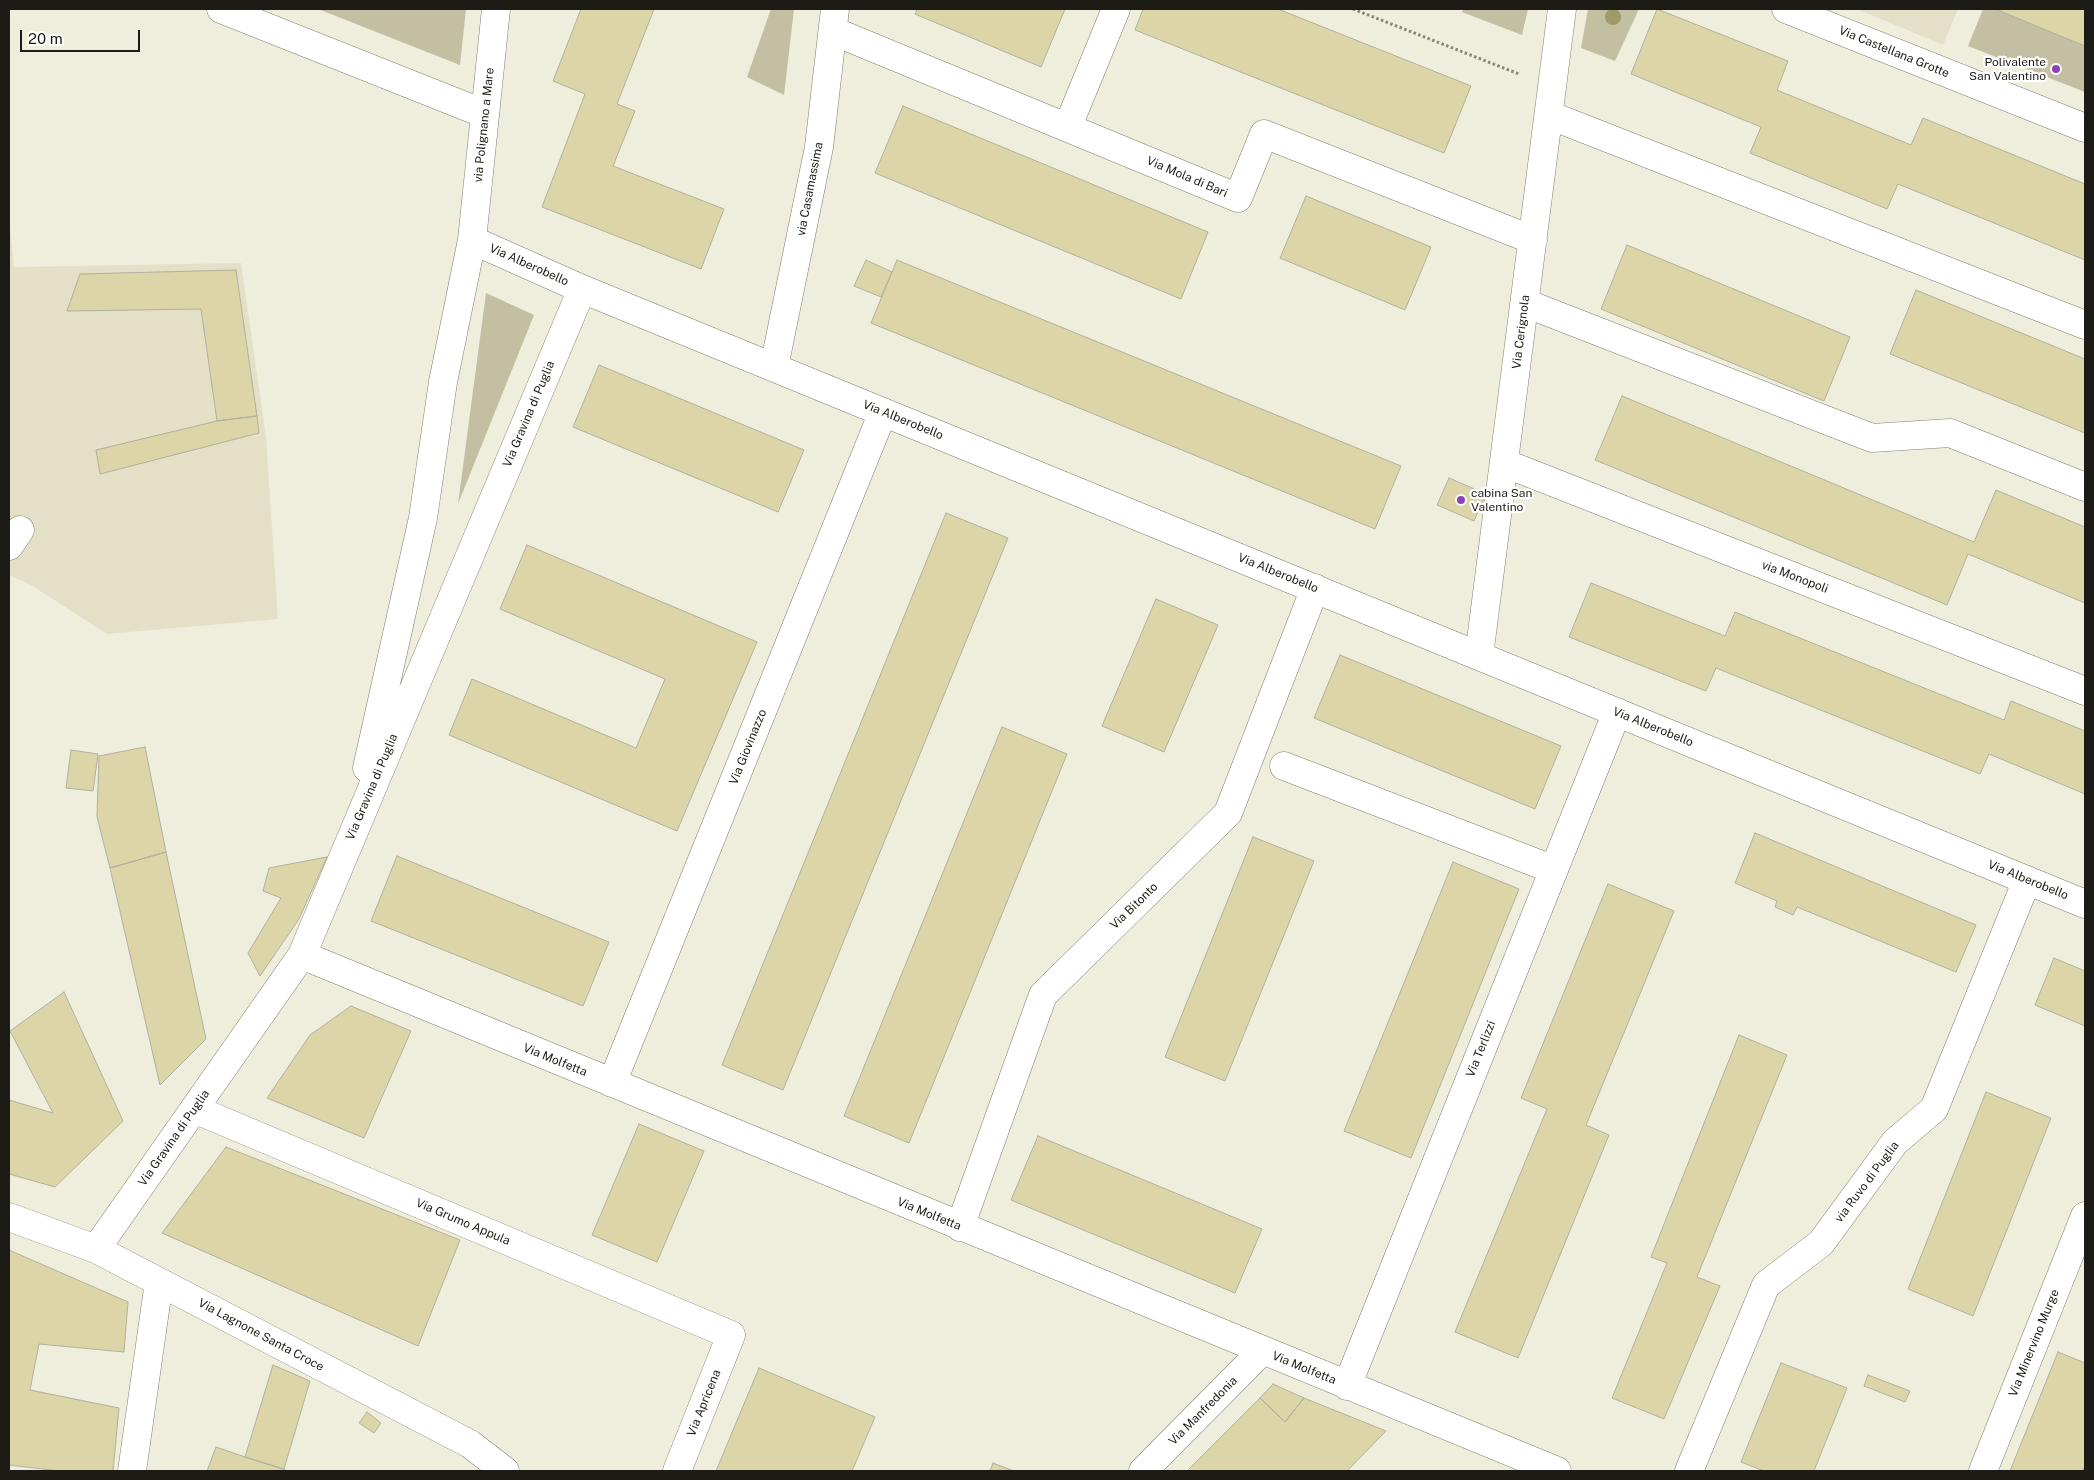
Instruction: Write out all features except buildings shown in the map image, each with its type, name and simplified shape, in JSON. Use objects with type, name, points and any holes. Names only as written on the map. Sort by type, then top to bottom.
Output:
[{"type":"street","points":[[221,9],[485,114]]},
{"type":"street","name":"via Polignano a Mare","points":[[351,838],[423,518],[443,382],[472,240],[496,9]]},
{"type":"street","points":[[1068,126],[1116,9]]},
{"type":"street","name":"Via Cerignola","points":[[1479,656],[1562,9]]},
{"type":"street","name":"Via Castellana Grotte","points":[[1786,9],[2085,128]]},
{"type":"street","name":"Via Mola di Bari","points":[[834,20],[1068,126],[1238,198],[1264,134],[1533,240]]},
{"type":"street","name":"via Casamassima","points":[[774,367],[819,147],[834,20]]},
{"type":"street","points":[[1549,115],[2085,325]]},
{"type":"street","name":"Via Alberobello","points":[[472,240],[582,289],[2085,904]]},
{"type":"street","name":"Via Gravina di Puglia","points":[[96,1248],[302,955],[582,289]]},
{"type":"street","points":[[1525,303],[1872,438],[1950,433],[2085,487]]},
{"type":"street","name":"Via Giovinazzo","points":[[612,1083],[883,412]]},
{"type":"street","name":"via Monopoli","points":[[1504,463],[2085,691]]},
{"type":"street","name":"Via Bitonto","points":[[960,1226],[1043,995],[1228,813],[1315,588]]},
{"type":"street","name":"Via Terlizzi","points":[[1347,1386],[1552,869],[1617,712]]},
{"type":"street","points":[[1284,766],[1552,869]]},
{"type":"street","name":"via Ruvo di Puglia","points":[[1689,1471],[1766,1285],[1821,1243],[1895,1142],[1934,1109],[2027,880]]},
{"type":"street","name":"Via Molfetta","points":[[302,955],[1557,1471]]},
{"type":"street","name":"Via Grumo Appula","points":[[194,1109],[731,1335]]},
{"type":"street","name":"Via Minervino Murge","points":[[1983,1471],[2085,1216]]},
{"type":"street","name":"Via Lagnone Santa Croce","points":[[9,1217],[96,1248],[470,1444],[505,1471]]},
{"type":"street","points":[[132,1471],[159,1282]]},
{"type":"street","name":"Via Apricena","points":[[677,1471],[731,1335]]},
{"type":"street","name":"Via Manfredonia","points":[[1143,1471],[1262,1351]]},
{"type":"path","points":[[1354,9],[1552,87]]},
{"type":"shaded area","points":[[318,9],[466,9],[460,65]]},
{"type":"shaded area","points":[[771,9],[794,9],[784,95],[747,77]]},
{"type":"shaded area","points":[[1464,9],[1528,9],[1522,35],[1462,12]]},
{"type":"shaded area","points":[[1588,9],[1639,9],[1615,61],[1581,48]]},
{"type":"shaded area","points":[[1857,9],[1958,9],[1943,45]]},
{"type":"shaded area","name":"Polivalente San Valentino","points":[[1983,9],[2085,9],[2085,92],[1968,46]]},
{"type":"shaded area","points":[[9,219],[14,267],[241,263],[266,437],[278,619],[107,634],[31,585],[9,575]]},
{"type":"shaded area","points":[[486,293],[534,315],[458,504]]},
{"type":"place","name":"Polivalente San Valentino","points":[[2056,69]]},
{"type":"place","name":"cabina San Valentino","points":[[1461,500]]}]
